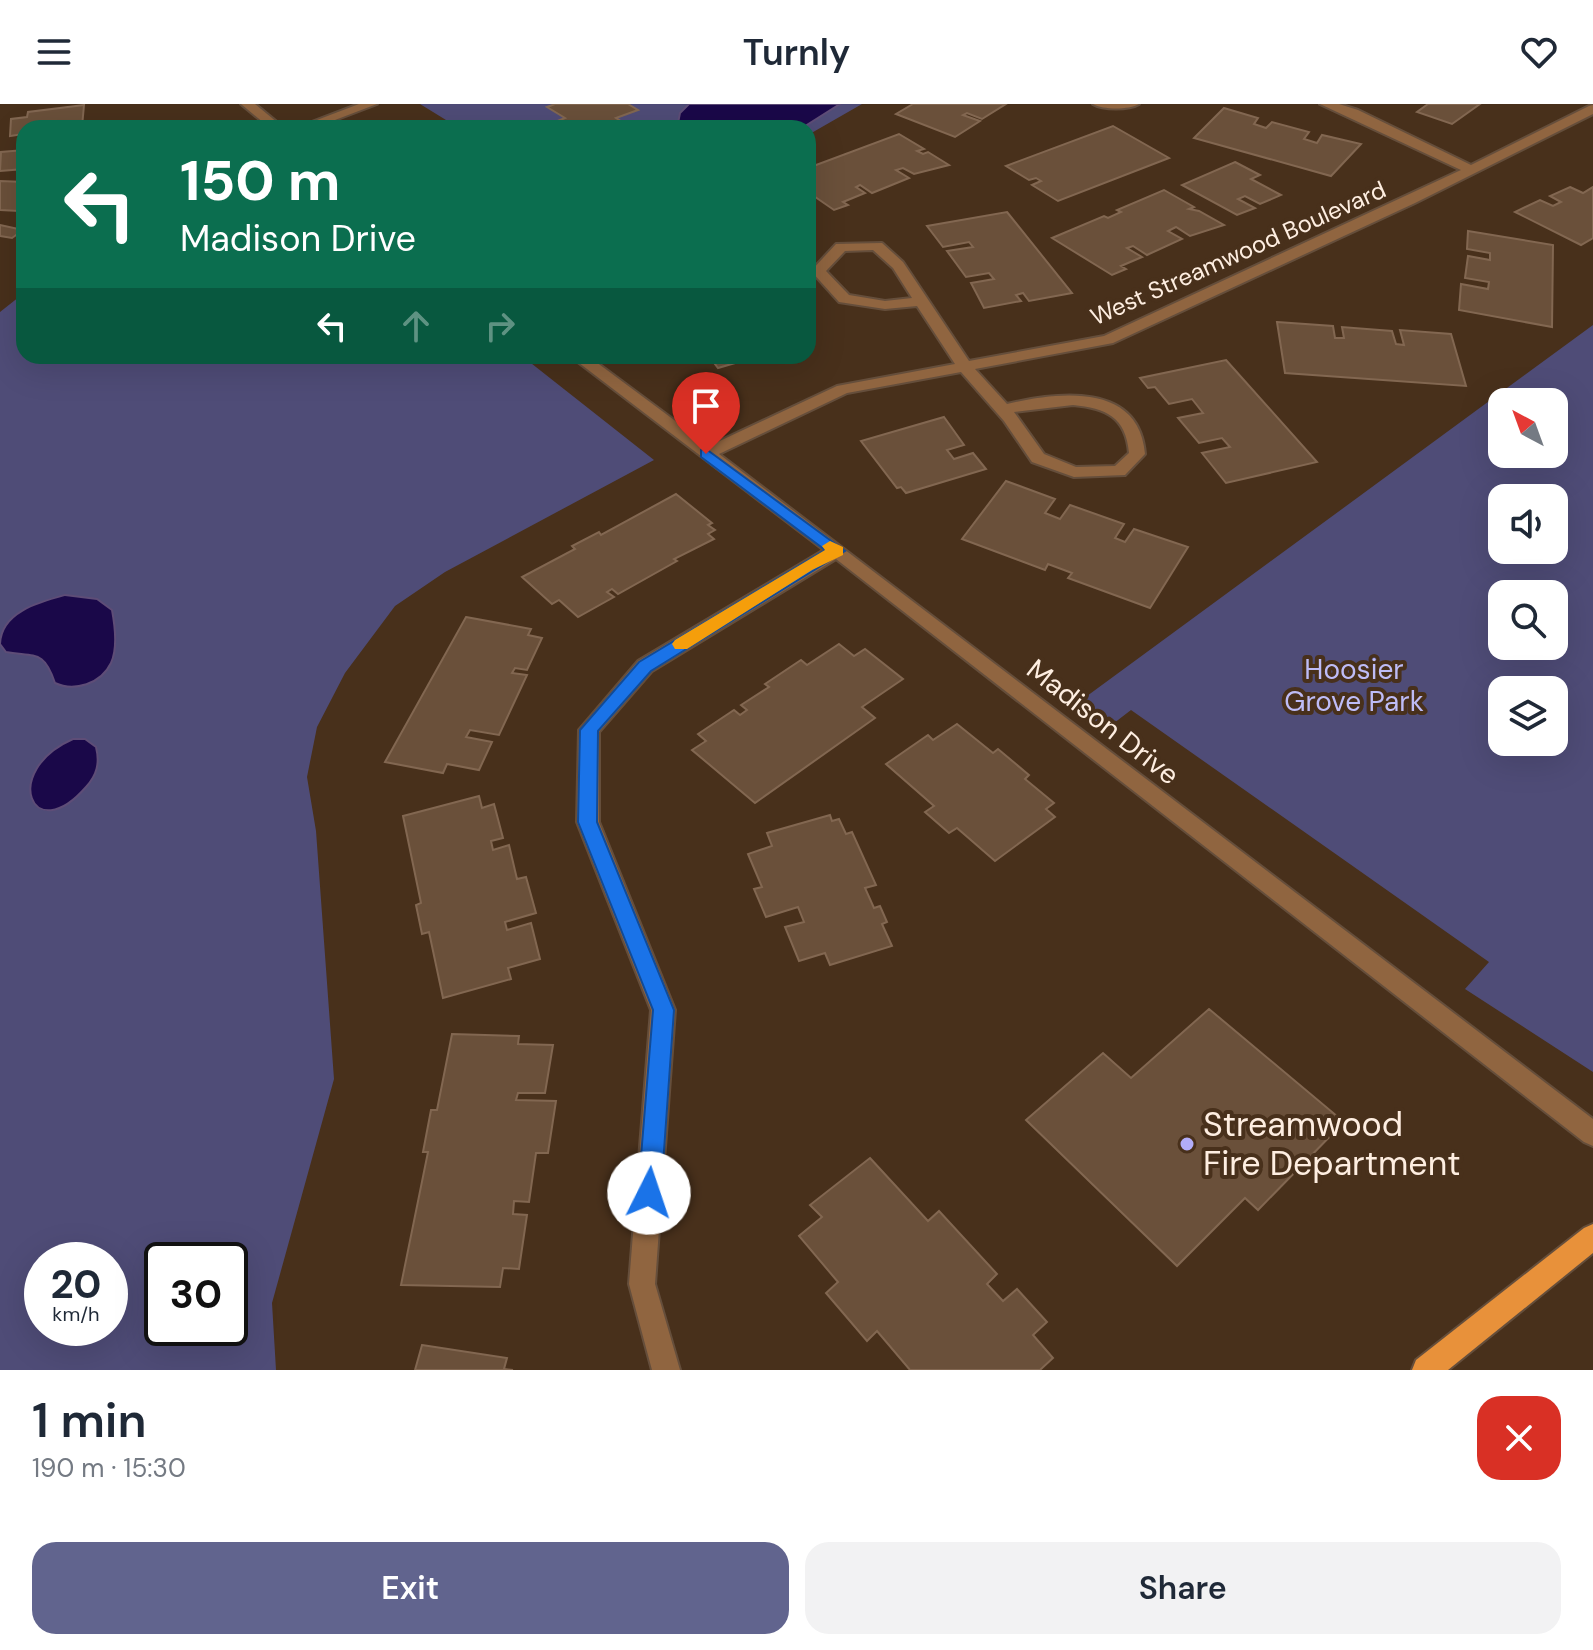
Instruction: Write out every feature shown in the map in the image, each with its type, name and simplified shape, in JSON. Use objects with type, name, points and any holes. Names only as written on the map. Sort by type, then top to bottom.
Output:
[{"type":"main road","points":[[1426,1370],[1593,1237]]},
{"type":"street","points":[[247,104],[268,120]]},
{"type":"street","points":[[319,120],[347,107],[371,104]]},
{"type":"street","points":[[1099,104],[1133,104]]},
{"type":"street","points":[[1326,104],[1354,113],[1472,170]]},
{"type":"street","name":"West Streamwood Boulevard","points":[[706,454],[843,389],[1108,340],[1472,170],[1593,109]]},
{"type":"street","points":[[920,301],[885,305],[844,299],[818,271],[841,247],[877,246],[898,265],[964,366],[1003,410],[1038,458],[1074,472],[1119,471],[1137,454],[1135,431],[1120,413],[1086,401],[1042,399],[1003,410]]},
{"type":"street","name":"Madison Drive","points":[[588,364],[837,551],[1593,1134]]},
{"type":"street","points":[[666,1370],[642,1284],[663,1010],[588,822],[589,730],[645,666],[807,566],[837,551]]},
{"type":"green space","points":[[420,104],[862,104],[816,130],[816,120],[446,120]]},
{"type":"green space","points":[[16,299],[16,364],[532,364],[654,460],[445,572],[395,606],[345,673],[317,727],[307,777],[316,831],[334,1079],[272,1303],[276,1370],[0,1370],[0,312]]},
{"type":"green space","name":"Hoosier Grove Park","points":[[1593,325],[1593,1072],[1465,989],[1489,962],[1131,710],[1105,730],[1072,707],[1488,402],[1488,468],[1568,468],[1568,388],[1507,388]]},
{"type":"shaded area","points":[[689,104],[840,104],[815,120],[679,120],[680,113]]},
{"type":"shaded area","points":[[65,595],[97,599],[112,610],[114,623],[115,644],[107,670],[94,681],[70,687],[55,683],[43,660],[32,655],[6,652],[0,644],[2,633],[14,616],[33,605]]},
{"type":"shaded area","points":[[73,739],[85,739],[96,747],[98,758],[93,778],[67,804],[51,810],[39,807],[32,798],[31,785],[37,769],[50,753]]},
{"type":"building","points":[[555,104],[628,104],[638,110],[616,118],[619,120],[560,120],[565,118],[547,107]]},
{"type":"building","points":[[913,104],[1006,104],[982,119],[967,113],[963,115],[980,121],[955,137],[896,114]]},
{"type":"building","points":[[1428,104],[1480,104],[1452,124],[1417,112]]},
{"type":"building","points":[[84,105],[83,120],[16,120],[16,135],[10,136],[11,119],[27,117],[28,112]]},
{"type":"building","points":[[1224,108],[1258,118],[1254,124],[1266,128],[1272,122],[1309,132],[1304,139],[1317,143],[1322,135],[1361,144],[1331,176],[1194,138]]},
{"type":"building","points":[[1113,126],[1169,158],[1058,201],[1032,185],[1041,181],[1036,178],[1029,180],[1006,166]]},
{"type":"building","points":[[899,134],[924,149],[917,151],[923,154],[928,152],[949,165],[914,174],[903,168],[896,170],[909,178],[872,193],[860,185],[856,187],[865,193],[843,202],[848,205],[834,210],[816,198],[816,165]]},
{"type":"building","points":[[16,151],[16,170],[0,171],[1,152]]},
{"type":"building","points":[[1235,162],[1260,175],[1251,179],[1281,195],[1260,204],[1245,196],[1238,199],[1255,208],[1237,215],[1182,185]]},
{"type":"building","points":[[0,181],[16,182],[16,211],[0,210]]},
{"type":"building","points":[[1570,187],[1583,193],[1593,187],[1593,238],[1581,245],[1515,212],[1540,200],[1553,206],[1561,202],[1550,196]]},
{"type":"building","points":[[1164,190],[1194,207],[1189,209],[1224,225],[1190,236],[1176,227],[1168,231],[1182,239],[1147,255],[1133,246],[1127,248],[1142,257],[1121,266],[1126,269],[1112,275],[1052,238],[1104,216],[1108,218],[1121,212],[1117,210]]},
{"type":"building","points":[[1007,212],[1072,293],[1029,301],[1023,293],[1016,295],[1021,301],[984,308],[971,283],[994,279],[989,273],[966,277],[947,251],[973,247],[969,242],[943,247],[927,226]]},
{"type":"building","points":[[0,225],[16,228],[16,235],[12,238],[0,236]]},
{"type":"building","points":[[1468,231],[1553,245],[1552,327],[1459,310],[1461,284],[1488,289],[1489,282],[1465,278],[1468,256],[1490,260],[1490,253],[1467,249]]},
{"type":"building","points":[[1277,322],[1333,326],[1335,338],[1344,338],[1342,327],[1392,331],[1396,344],[1404,345],[1400,330],[1451,334],[1466,386],[1285,373]]},
{"type":"building","points":[[1226,360],[1317,462],[1226,483],[1202,453],[1230,447],[1222,438],[1199,443],[1178,418],[1203,413],[1192,399],[1169,404],[1155,387],[1148,388],[1140,378]]},
{"type":"building","points":[[944,417],[964,445],[947,450],[954,459],[973,453],[986,469],[906,493],[901,487],[897,488],[861,441]]},
{"type":"building","points":[[1006,481],[1055,499],[1045,513],[1060,519],[1070,505],[1124,524],[1115,538],[1125,542],[1134,529],[1188,547],[1150,608],[1068,578],[1072,573],[1048,564],[1045,570],[962,539]]},
{"type":"building","points":[[676,494],[712,523],[708,525],[715,530],[708,534],[714,539],[674,559],[677,561],[618,594],[612,589],[607,592],[614,597],[578,617],[559,600],[552,604],[522,577],[575,549],[572,546],[599,532],[601,535]]},
{"type":"building","points":[[466,617],[531,629],[528,635],[542,638],[527,670],[515,668],[512,673],[527,675],[499,735],[470,730],[466,737],[492,742],[479,770],[447,764],[443,773],[385,762]]},
{"type":"building","points":[[839,644],[854,656],[865,649],[903,679],[862,707],[875,718],[755,803],[692,750],[706,741],[698,734],[734,710],[740,715],[747,710],[741,705],[769,687],[765,684],[801,660],[807,665]]},
{"type":"building","points":[[957,724],[993,753],[998,749],[1029,775],[1025,779],[1054,803],[1046,809],[1055,817],[995,861],[957,828],[949,833],[925,812],[934,806],[886,764],[928,735],[933,740]]},
{"type":"building","points":[[479,796],[482,808],[494,804],[503,838],[491,841],[493,850],[509,845],[517,879],[526,877],[536,913],[505,922],[507,930],[531,923],[540,959],[508,968],[511,979],[443,998],[429,932],[422,934],[416,905],[421,903],[403,816]]},
{"type":"building","points":[[830,815],[832,821],[839,819],[846,834],[852,832],[876,885],[865,888],[874,908],[880,906],[887,922],[882,924],[892,946],[830,965],[825,953],[799,961],[785,927],[804,922],[798,907],[766,917],[754,889],[762,887],[748,854],[772,846],[767,833]]},
{"type":"building","name":"Streamwood Fire Department","points":[[1209,1009],[1344,1122],[1258,1210],[1245,1198],[1177,1266],[1026,1120],[1103,1053],[1131,1078]]},
{"type":"building","points":[[452,1034],[519,1036],[518,1044],[553,1045],[545,1093],[518,1093],[516,1100],[556,1101],[548,1153],[536,1153],[529,1202],[514,1201],[513,1214],[527,1215],[519,1269],[503,1268],[500,1287],[401,1285],[428,1152],[423,1152],[431,1110],[437,1110]]},
{"type":"building","points":[[870,1158],[928,1221],[939,1211],[997,1274],[987,1284],[1003,1301],[1017,1289],[1047,1322],[1033,1335],[1053,1358],[1040,1370],[910,1370],[877,1331],[867,1341],[826,1293],[838,1282],[799,1236],[822,1217],[810,1205]]},
{"type":"building","points":[[422,1345],[507,1358],[504,1369],[513,1370],[415,1370]]},
{"type":"slow traffic","points":[[681,644],[807,566],[837,551],[830,546]]},
{"type":"place","name":"Streamwood Fire Department","points":[[1187,1144]]},
{"type":"route","points":[[649,1193],[663,1010],[588,822],[589,730],[645,666],[807,566],[837,551],[706,454]]}]
